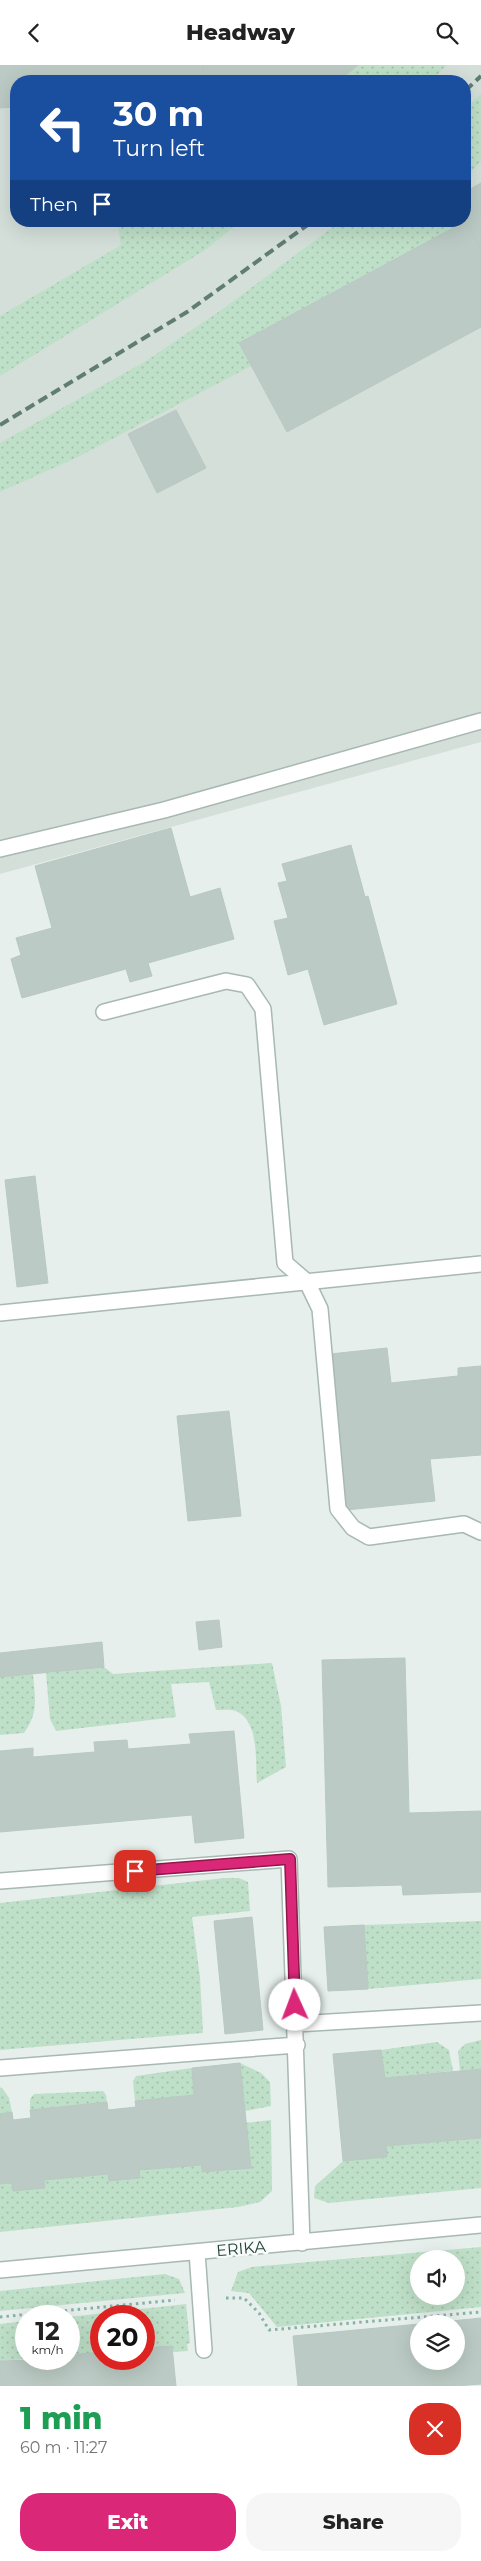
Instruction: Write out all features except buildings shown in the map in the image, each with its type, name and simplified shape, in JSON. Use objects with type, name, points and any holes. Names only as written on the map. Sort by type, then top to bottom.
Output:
[{"type":"street","points":[[0,849],[164,810],[481,721]]},
{"type":"street","points":[[104,1012],[226,981],[248,985],[263,1009],[285,1263],[307,1282],[320,1309],[338,1509],[353,1528],[369,1537],[464,1524],[481,1532]]},
{"type":"street","points":[[0,1313],[481,1264]]},
{"type":"street","points":[[0,1881],[290,1859],[298,2045],[302,2243]]},
{"type":"street","points":[[296,2024],[481,2013]]},
{"type":"street","points":[[0,2068],[298,2045]]},
{"type":"street","name":"ERIKA","points":[[0,2270],[481,2225]]},
{"type":"street","points":[[196,2252],[204,2350]]},
{"type":"path","points":[[0,2317],[199,2299],[244,2298],[259,2313],[269,2331],[481,2312]]},
{"type":"shaded area","points":[[0,65],[481,65],[481,742],[0,874]]},
{"type":"green space","points":[[358,65],[447,65],[437,75],[346,75]]},
{"type":"green space","points":[[481,94],[481,161],[471,172],[471,103]]},
{"type":"green space","points":[[118,227],[233,227],[207,249],[0,376],[0,316],[121,245]]},
{"type":"green space","points":[[333,227],[454,227],[239,343],[251,366],[78,457],[0,492],[0,443],[146,361],[224,308]]},
{"type":"green space","points":[[272,1663],[281,1706],[286,1767],[257,1783],[255,1743],[249,1724],[244,1716],[236,1711],[216,1710],[209,1682],[171,1684],[176,1717],[56,1731],[50,1719],[46,1673],[104,1667],[113,1674]]},
{"type":"green space","points":[[33,1674],[35,1705],[29,1725],[24,1733],[0,1735],[0,1677]]},
{"type":"green space","points":[[239,1878],[248,1882],[250,1911],[192,1917],[200,1977],[203,2033],[0,2050],[0,1903]]},
{"type":"green space","points":[[481,1921],[481,1979],[368,1989],[364,1925]]},
{"type":"green space","points":[[481,2040],[481,2069],[460,2071],[458,2051],[465,2044]]},
{"type":"green space","points":[[437,2042],[449,2050],[453,2071],[385,2078],[381,2050]]},
{"type":"green space","points":[[240,2063],[261,2073],[270,2082],[271,2106],[245,2111]]},
{"type":"green space","points":[[192,2068],[194,2095],[135,2101],[133,2081],[136,2076]]},
{"type":"green space","points":[[0,2087],[9,2098],[12,2112],[0,2114]]},
{"type":"green space","points":[[103,2091],[107,2102],[30,2110],[30,2099],[34,2094]]},
{"type":"green space","points":[[271,2120],[272,2191],[260,2202],[238,2207],[0,2232],[0,2184],[12,2183],[14,2191],[45,2188],[44,2180],[108,2174],[109,2181],[139,2178],[139,2170],[202,2165],[203,2172],[250,2168],[246,2123]]},
{"type":"green space","points":[[481,2138],[481,2188],[329,2203],[314,2198],[315,2186],[343,2161],[387,2157],[386,2146]]},
{"type":"green space","points":[[481,2247],[481,2307],[277,2327],[249,2293],[231,2291],[238,2272],[252,2267],[410,2253],[410,2305],[465,2305],[465,2250],[447,2250]]},
{"type":"green space","points":[[165,2274],[179,2279],[185,2293],[62,2305],[15,2305],[15,2310],[0,2311],[0,2291]]},
{"type":"green space","points":[[186,2304],[190,2343],[187,2344],[188,2351],[173,2352],[172,2346],[155,2347],[155,2307]]},
{"type":"green space","points":[[90,2315],[90,2353],[80,2354],[80,2316]]},
{"type":"green space","points":[[15,2322],[15,2360],[0,2361],[0,2324]]},
{"type":"railway","points":[[471,85],[481,76]]},
{"type":"railway","points":[[0,425],[187,312],[305,227]]},
{"type":"route","points":[[135,1871],[290,1859],[295,2005]]}]
